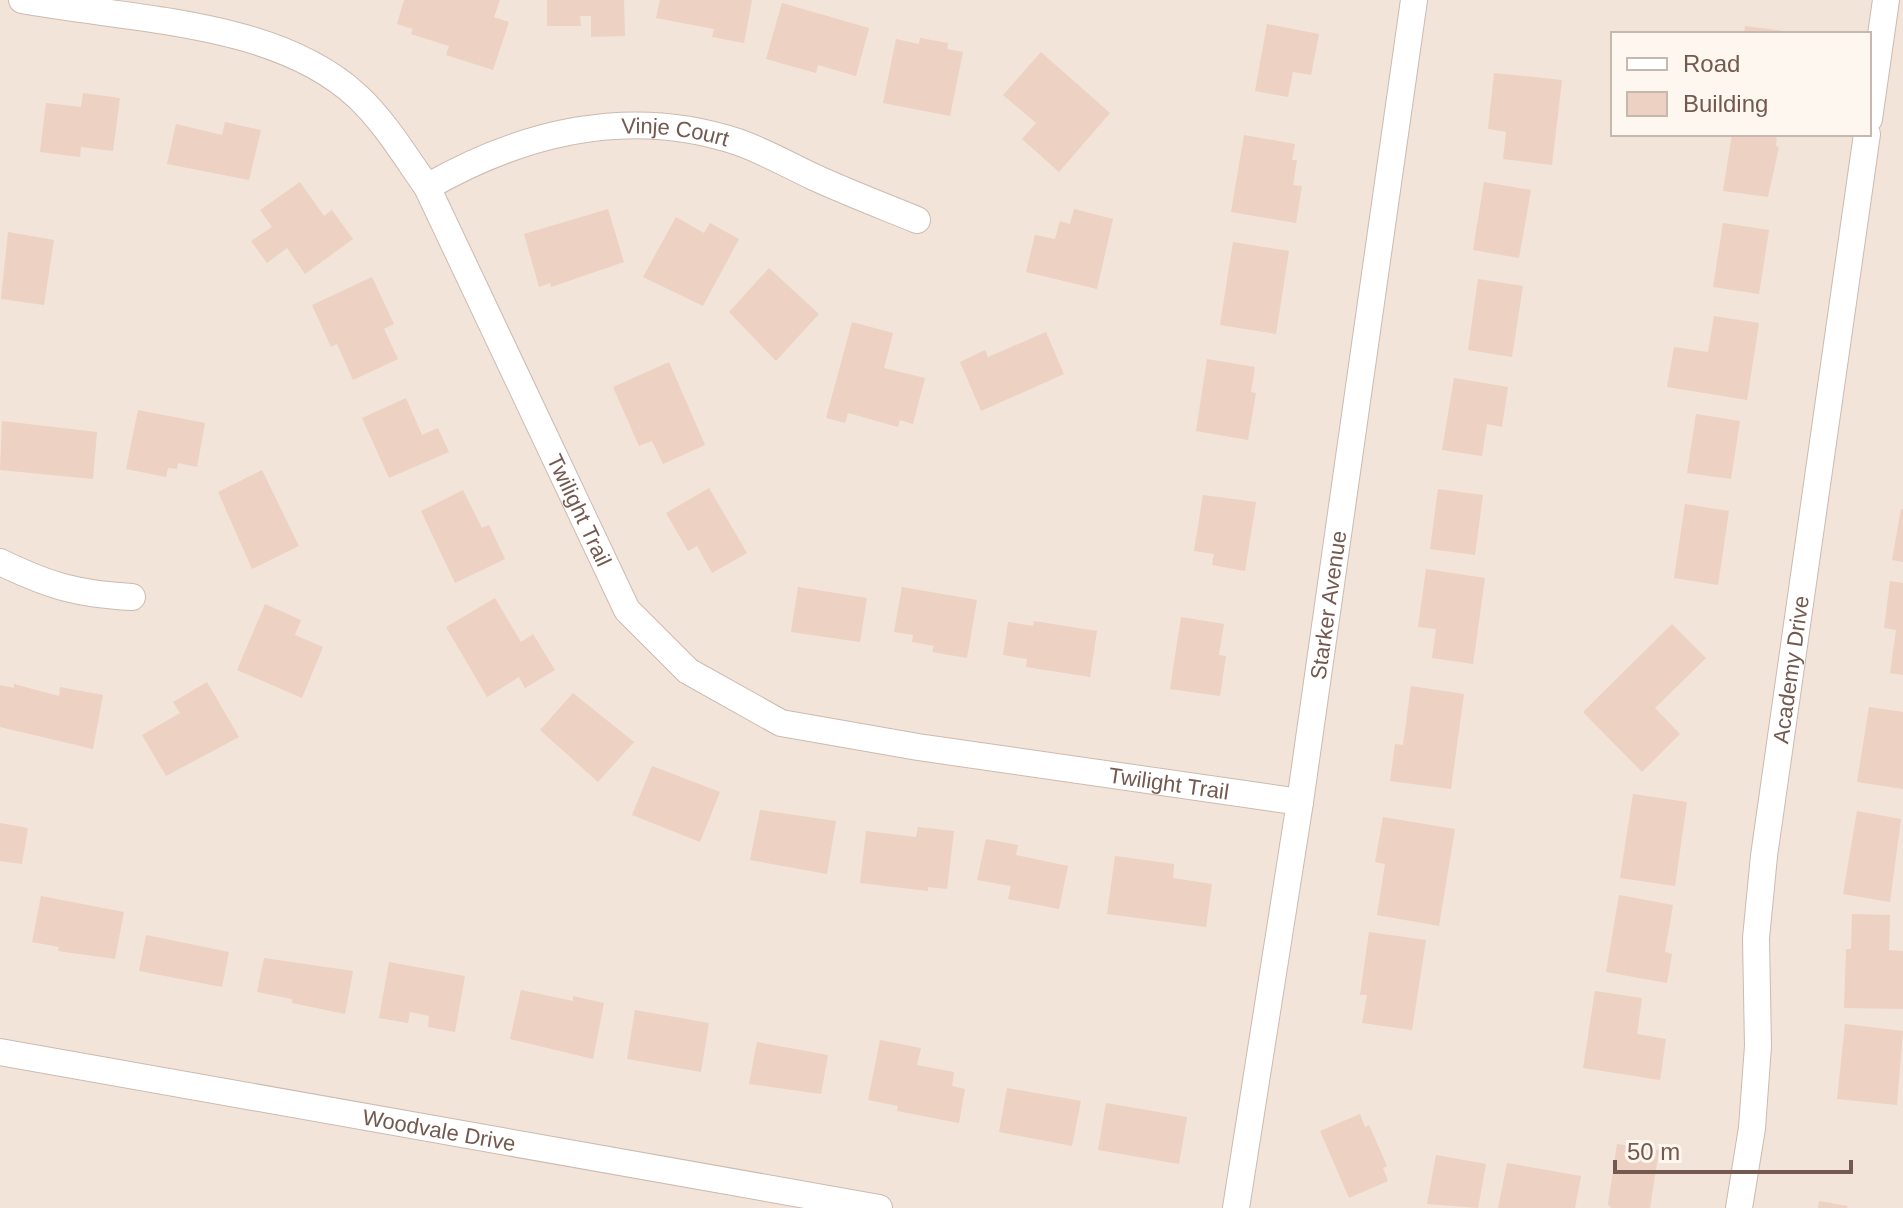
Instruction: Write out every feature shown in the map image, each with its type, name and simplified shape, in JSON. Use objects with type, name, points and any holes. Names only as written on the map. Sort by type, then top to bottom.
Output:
[{"type":"street","name":"Twilight Trail","points":[[22,0],[255,38],[301,57],[357,96],[386,127],[427,187],[627,610],[688,671],[781,723],[918,747],[1300,802]]},
{"type":"street","name":"Starker Avenue","points":[[1236,1208],[1300,802],[1414,0]]},
{"type":"street","points":[[1871,105],[1886,0]]},
{"type":"street","name":"Vinje Court","points":[[427,187],[454,171],[538,139],[586,126],[656,126],[738,143],[917,220]]},
{"type":"street","name":"Academy Drive","points":[[1739,1208],[1752,1128],[1757,1060],[1756,938],[1764,856],[1867,136]]},
{"type":"street","points":[[0,562],[42,582],[80,594],[132,597]]},
{"type":"street","name":"Woodvale Drive","points":[[0,1052],[879,1208]]},
{"type":"shaded area","points":[[0,0],[1903,0],[1903,1208],[0,1208]]},
{"type":"building","points":[[404,0],[500,0],[494,17],[509,22],[493,70],[446,55],[449,46],[411,34],[413,29],[397,24]]},
{"type":"building","points":[[547,0],[624,0],[625,36],[591,37],[591,16],[580,16],[581,26],[547,26]]},
{"type":"building","points":[[660,0],[752,0],[744,43],[712,37],[714,29],[656,18]]},
{"type":"building","points":[[782,3],[869,28],[856,76],[818,65],[816,73],[766,59]]},
{"type":"building","points":[[1267,24],[1319,34],[1311,75],[1293,72],[1288,97],[1255,91]]},
{"type":"building","points":[[1745,26],[1791,32],[1744,32]]},
{"type":"building","points":[[920,38],[948,43],[947,49],[963,52],[950,116],[883,103],[896,39],[919,44]]},
{"type":"building","points":[[1041,52],[1110,113],[1059,172],[1022,139],[1036,123],[1003,95]]},
{"type":"building","points":[[1494,73],[1562,80],[1552,165],[1503,159],[1506,132],[1488,129]]},
{"type":"building","points":[[83,93],[120,98],[113,151],[81,147],[80,157],[40,152],[46,103],[81,107]]},
{"type":"building","points":[[225,122],[261,130],[249,180],[167,164],[176,124],[222,135]]},
{"type":"building","points":[[1244,135],[1295,144],[1292,160],[1297,160],[1293,185],[1302,186],[1296,223],[1231,212]]},
{"type":"building","points":[[1732,136],[1777,136],[1776,146],[1779,147],[1768,197],[1723,191]]},
{"type":"building","points":[[300,182],[324,216],[332,210],[353,239],[305,274],[287,248],[267,263],[251,241],[272,227],[260,210]]},
{"type":"building","points":[[1484,182],[1531,190],[1519,258],[1473,250]]},
{"type":"building","points":[[608,209],[624,262],[551,287],[550,283],[539,287],[524,234]]},
{"type":"building","points":[[1074,209],[1113,219],[1097,289],[1026,272],[1035,235],[1055,239],[1060,221],[1070,224]]},
{"type":"building","points":[[676,217],[704,233],[710,223],[739,239],[703,306],[643,277]]},
{"type":"building","points":[[1723,223],[1769,230],[1759,294],[1713,287]]},
{"type":"building","points":[[8,232],[54,240],[44,305],[1,299]]},
{"type":"building","points":[[1233,242],[1289,251],[1276,334],[1220,325]]},
{"type":"building","points":[[769,268],[819,314],[776,361],[729,312]]},
{"type":"building","points":[[372,277],[394,324],[384,329],[398,359],[353,380],[337,344],[331,347],[312,305]]},
{"type":"building","points":[[1478,279],[1523,286],[1512,357],[1468,350]]},
{"type":"building","points":[[1714,316],[1759,323],[1747,400],[1667,387],[1674,347],[1708,352]]},
{"type":"building","points":[[852,322],[893,333],[884,368],[925,378],[913,424],[900,420],[898,427],[848,413],[845,423],[826,418]]},
{"type":"building","points":[[1046,332],[1064,374],[981,411],[960,362],[985,350],[988,357]]},
{"type":"building","points":[[1207,359],[1255,367],[1251,392],[1256,393],[1248,440],[1196,431]]},
{"type":"building","points":[[669,362],[705,445],[663,464],[652,441],[639,446],[613,387]]},
{"type":"building","points":[[1454,378],[1508,387],[1502,427],[1487,424],[1482,456],[1442,450]]},
{"type":"building","points":[[406,398],[422,435],[438,428],[449,452],[389,478],[362,418]]},
{"type":"building","points":[[138,410],[205,423],[197,467],[178,463],[177,469],[168,468],[166,477],[126,469]]},
{"type":"building","points":[[1696,414],[1740,421],[1731,479],[1687,473]]},
{"type":"building","points":[[2,421],[97,432],[93,479],[0,470]]},
{"type":"building","points":[[262,470],[299,546],[252,569],[218,492]]},
{"type":"building","points":[[709,488],[747,553],[712,573],[697,546],[688,551],[666,513]]},
{"type":"building","points":[[1438,489],[1483,495],[1475,555],[1430,549]]},
{"type":"building","points":[[463,490],[482,528],[489,525],[505,559],[455,583],[421,511]]},
{"type":"building","points":[[1203,495],[1256,502],[1245,571],[1212,565],[1214,554],[1194,551]]},
{"type":"building","points":[[1685,504],[1729,511],[1718,585],[1674,578]]},
{"type":"building","points":[[1903,509],[1903,562],[1892,560]]},
{"type":"building","points":[[1426,569],[1485,578],[1473,664],[1432,658],[1436,629],[1418,627]]},
{"type":"building","points":[[1890,581],[1903,583],[1903,675],[1890,673],[1896,630],[1884,628]]},
{"type":"building","points":[[798,587],[867,598],[860,642],[791,632]]},
{"type":"building","points":[[902,587],[977,600],[967,658],[932,652],[934,646],[912,642],[913,635],[894,632]]},
{"type":"building","points":[[495,598],[521,642],[533,634],[555,670],[525,688],[519,677],[487,697],[446,627]]},
{"type":"building","points":[[265,604],[301,620],[295,635],[323,647],[302,698],[237,670]]},
{"type":"building","points":[[1181,617],[1224,624],[1219,655],[1226,656],[1220,696],[1170,689]]},
{"type":"building","points":[[1034,621],[1097,631],[1090,677],[1026,667],[1027,659],[1003,655],[1008,622],[1033,626]]},
{"type":"building","points":[[1672,624],[1706,658],[1655,708],[1680,734],[1642,772],[1583,712]]},
{"type":"building","points":[[207,682],[239,737],[166,776],[142,735],[180,713],[173,702]]},
{"type":"building","points":[[14,684],[59,696],[60,687],[103,695],[93,749],[0,727],[0,685],[14,688]]},
{"type":"building","points":[[1411,686],[1464,694],[1451,789],[1390,781],[1395,744],[1403,745]]},
{"type":"building","points":[[573,693],[634,742],[598,782],[540,730]]},
{"type":"building","points":[[1869,707],[1903,712],[1903,789],[1857,782]]},
{"type":"building","points":[[652,766],[720,792],[700,842],[632,815]]},
{"type":"building","points":[[1633,794],[1687,802],[1675,886],[1620,878]]},
{"type":"building","points":[[760,810],[836,821],[827,874],[750,860]]},
{"type":"building","points":[[1857,811],[1901,819],[1890,902],[1843,894]]},
{"type":"building","points":[[1383,817],[1455,829],[1439,926],[1377,915],[1385,864],[1375,862]]},
{"type":"building","points":[[0,823],[28,828],[22,864],[0,861]]},
{"type":"building","points":[[918,827],[954,831],[947,889],[928,887],[928,891],[860,883],[866,831],[916,837]]},
{"type":"building","points":[[986,839],[1018,845],[1016,855],[1068,866],[1059,909],[1008,899],[1011,886],[977,880]]},
{"type":"building","points":[[1115,856],[1174,864],[1173,878],[1212,884],[1206,927],[1107,914]]},
{"type":"building","points":[[1619,895],[1673,905],[1665,952],[1672,954],[1667,983],[1606,972]]},
{"type":"building","points":[[41,896],[124,912],[115,959],[58,951],[59,947],[32,942]]},
{"type":"building","points":[[1852,914],[1890,915],[1889,950],[1903,951],[1903,1009],[1844,1008],[1846,949],[1851,949]]},
{"type":"building","points":[[1369,932],[1426,940],[1412,1030],[1362,1023],[1367,995],[1360,995]]},
{"type":"building","points":[[146,935],[229,952],[222,987],[139,971]]},
{"type":"building","points":[[264,958],[353,971],[345,1014],[257,992]]},
{"type":"building","points":[[389,962],[465,976],[455,1032],[428,1027],[429,1016],[410,1012],[408,1023],[379,1018]]},
{"type":"building","points":[[521,990],[573,1001],[573,996],[604,1003],[593,1059],[510,1039]]},
{"type":"building","points":[[1595,991],[1642,998],[1637,1034],[1666,1039],[1660,1080],[1583,1068]]},
{"type":"building","points":[[635,1010],[709,1023],[701,1072],[627,1059]]},
{"type":"building","points":[[1845,1024],[1903,1031],[1897,1105],[1837,1099]]},
{"type":"building","points":[[880,1040],[921,1048],[917,1065],[954,1072],[952,1086],[965,1089],[959,1123],[897,1111],[898,1106],[868,1100]]},
{"type":"building","points":[[757,1042],[828,1055],[821,1094],[749,1084]]},
{"type":"building","points":[[1007,1088],[1081,1101],[1072,1146],[999,1132]]},
{"type":"building","points":[[1106,1103],[1187,1117],[1179,1164],[1098,1150]]},
{"type":"building","points":[[1360,1114],[1365,1127],[1369,1125],[1387,1166],[1383,1168],[1388,1181],[1349,1198],[1320,1131]]},
{"type":"building","points":[[1617,1144],[1659,1150],[1650,1208],[1611,1208],[1608,1204]]},
{"type":"building","points":[[1436,1155],[1486,1164],[1478,1208],[1427,1204]]},
{"type":"building","points":[[1507,1163],[1581,1176],[1575,1208],[1498,1208]]},
{"type":"building","points":[[1819,1201],[1848,1206],[1818,1208]]}]
